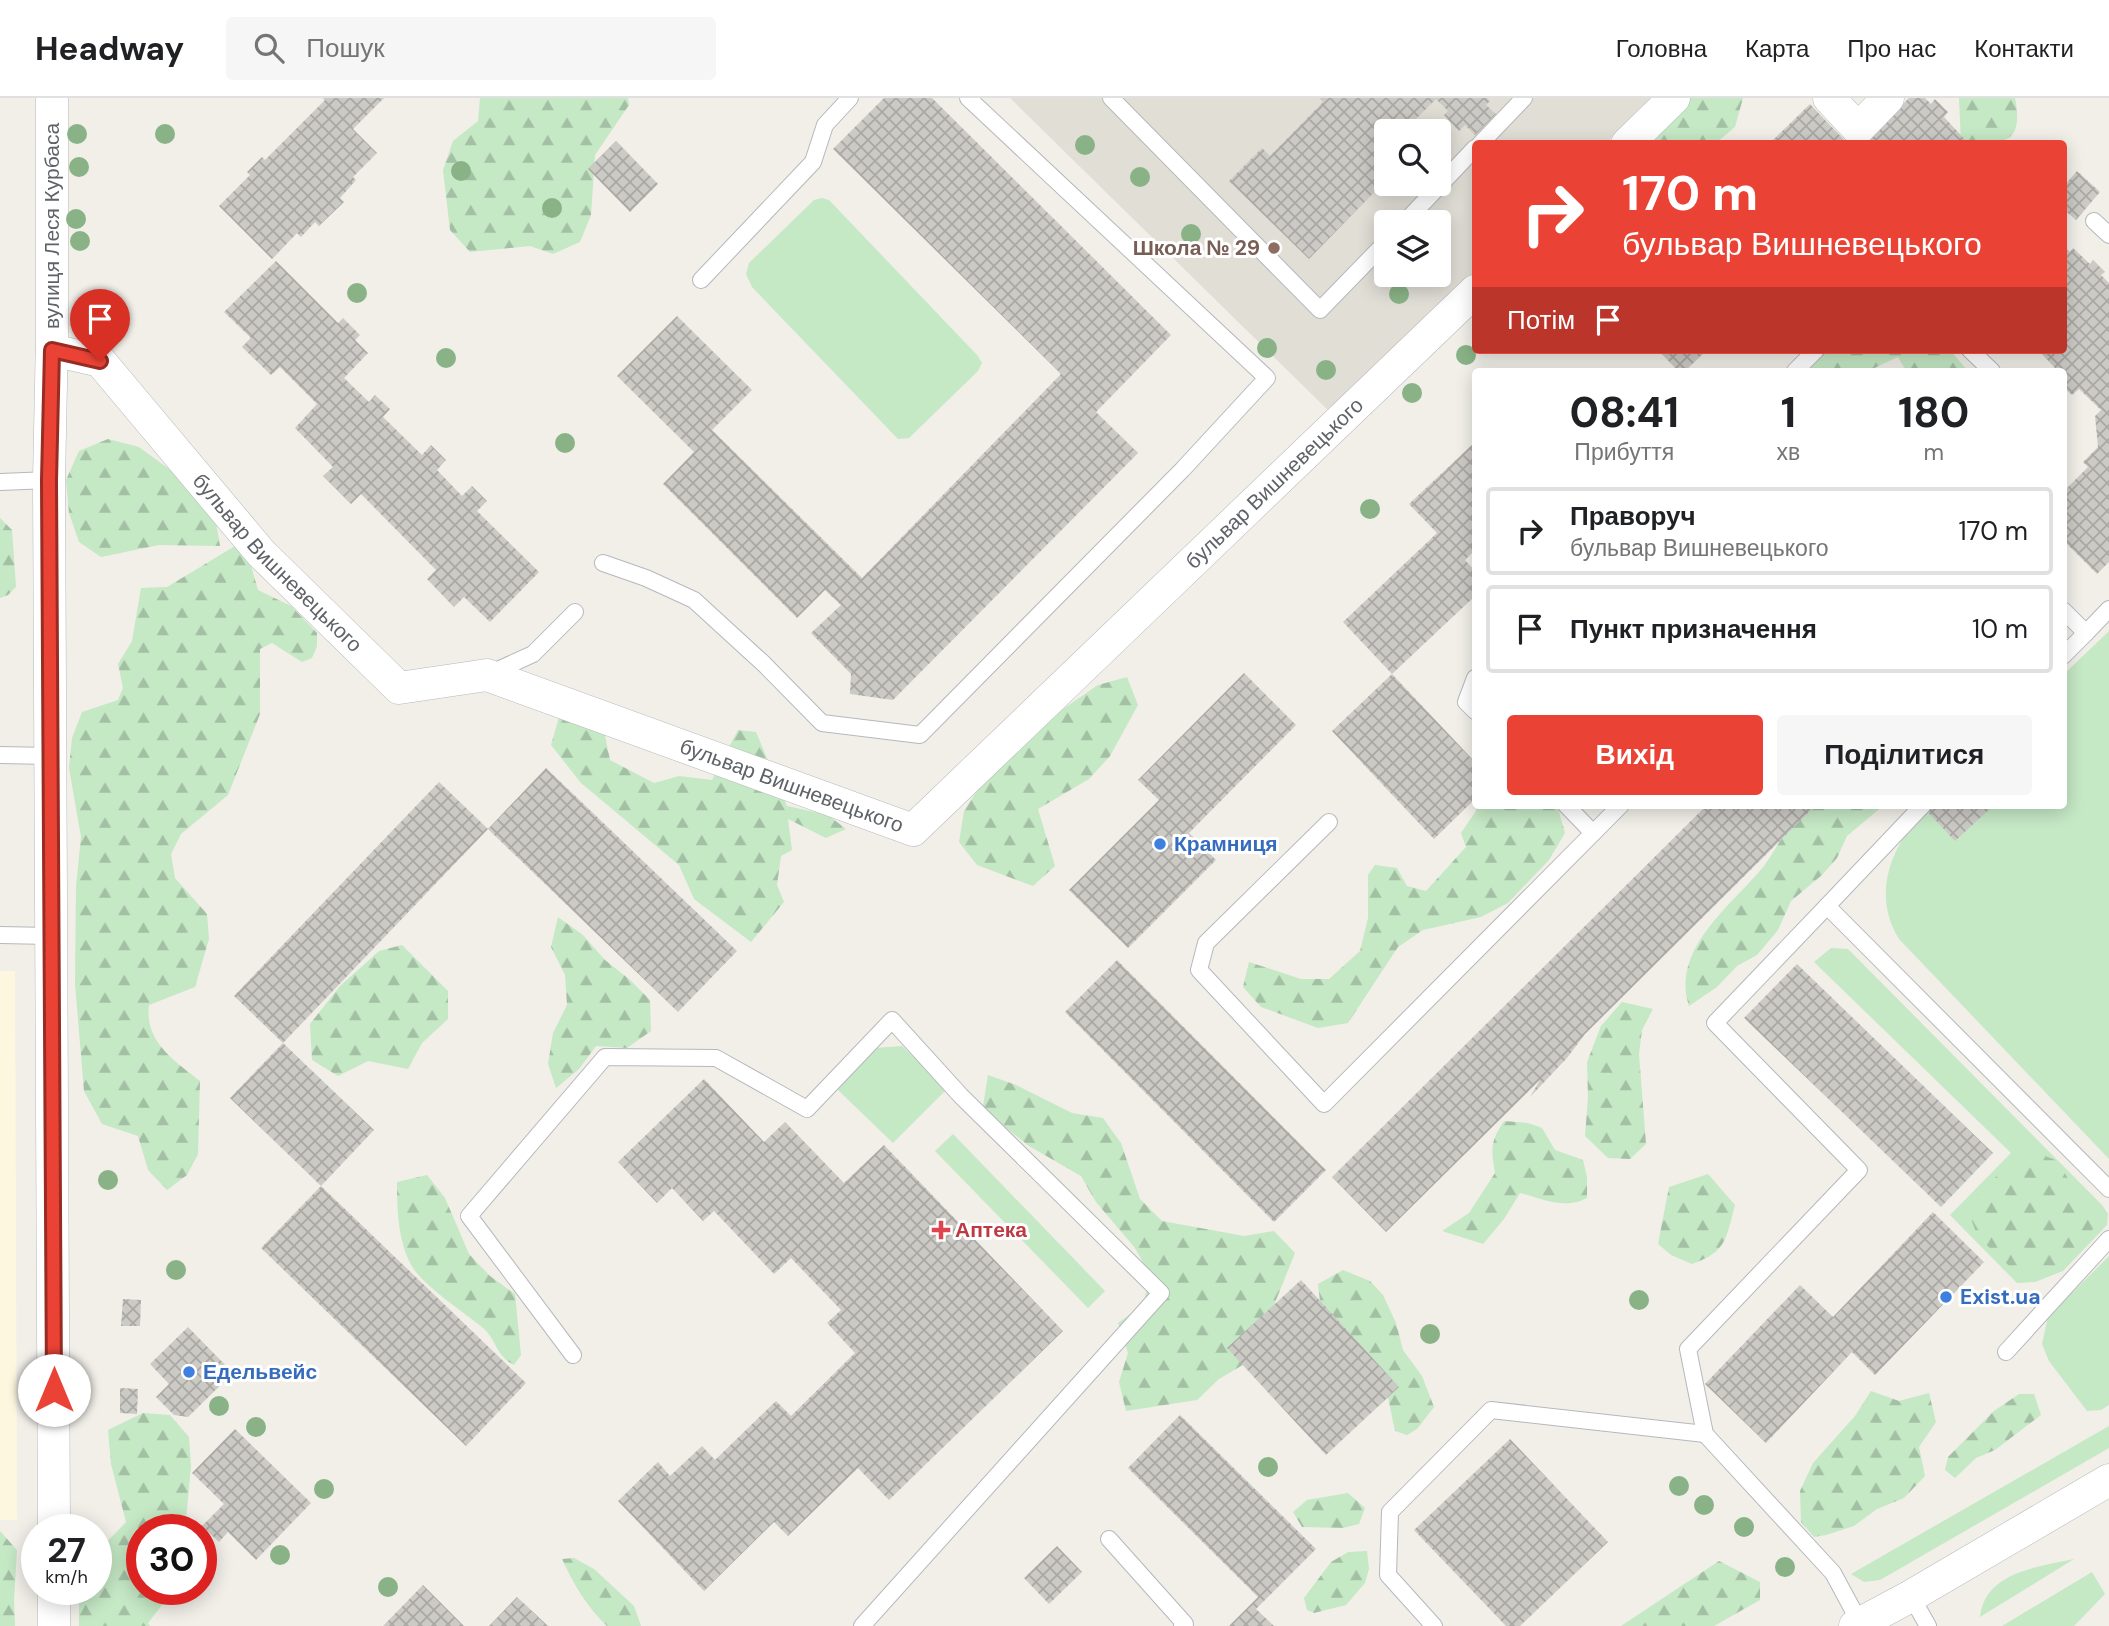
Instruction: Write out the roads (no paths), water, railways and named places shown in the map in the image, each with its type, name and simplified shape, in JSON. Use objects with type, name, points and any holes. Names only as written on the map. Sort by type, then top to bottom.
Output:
[{"type":"street","name":"вулиця Леся Курбаса","points":[[52,98],[49,480],[54,1514]]},
{"type":"street","points":[[1631,140],[1674,98]]},
{"type":"street","points":[[1829,98],[1858,129],[1888,98]]},
{"type":"street","name":"бульвар Вишневецького","points":[[52,350],[100,361],[261,553],[399,688],[487,675],[913,830],[1472,294]]},
{"type":"street","points":[[1858,1625],[2109,1480]]},
{"type":"street","points":[[54,1605],[54,1626]]},
{"type":"lane","points":[[701,280],[813,162],[825,125],[850,98]]},
{"type":"lane","points":[[603,563],[646,578],[694,600],[764,664],[822,723],[920,735],[1183,469],[1267,378],[968,98]]},
{"type":"lane","points":[[1111,98],[1320,310],[1374,254]]},
{"type":"lane","points":[[1484,140],[1524,98]]},
{"type":"lane","points":[[1417,210],[1472,152]]},
{"type":"lane","points":[[2094,221],[2109,235]]},
{"type":"lane","points":[[1799,368],[1812,354]]},
{"type":"lane","points":[[1974,354],[1989,368]]},
{"type":"lane","points":[[0,482],[49,480]]},
{"type":"lane","points":[[2067,652],[2109,609]]},
{"type":"lane","points":[[487,675],[533,654],[575,612]]},
{"type":"lane","points":[[2067,614],[2086,632]]},
{"type":"lane","points":[[1472,686],[1466,702],[1472,708]]},
{"type":"lane","points":[[0,755],[50,755]]},
{"type":"lane","points":[[1570,809],[1593,833]]},
{"type":"lane","points":[[1328,822],[1206,943],[1199,970],[1324,1104],[1617,809]]},
{"type":"lane","points":[[1858,1625],[1833,1573],[1705,1434],[1688,1349],[1859,1170],[1715,1023],[1919,809]]},
{"type":"lane","points":[[1827,906],[2109,1189]]},
{"type":"lane","points":[[0,935],[51,936]]},
{"type":"lane","points":[[573,1354],[469,1216],[605,1057],[716,1058],[807,1109],[892,1020],[961,1096],[1161,1293],[862,1626]]},
{"type":"lane","points":[[2006,1352],[2109,1239]]},
{"type":"lane","points":[[1434,1626],[1388,1575],[1390,1512],[1491,1410],[1705,1434]]},
{"type":"lane","points":[[1109,1539],[1185,1624],[1182,1626]]},
{"type":"lane","points":[[1911,1596],[1928,1626]]},
{"type":"place","name":"Школа № 29","points":[[1274,248]]},
{"type":"place","name":"Крамниця","points":[[1160,844]]},
{"type":"place","name":"Аптека","points":[[941,1230]]},
{"type":"place","name":"Exist.ua","points":[[1946,1297]]},
{"type":"place","name":"Едельвейс","points":[[189,1372]]}]
